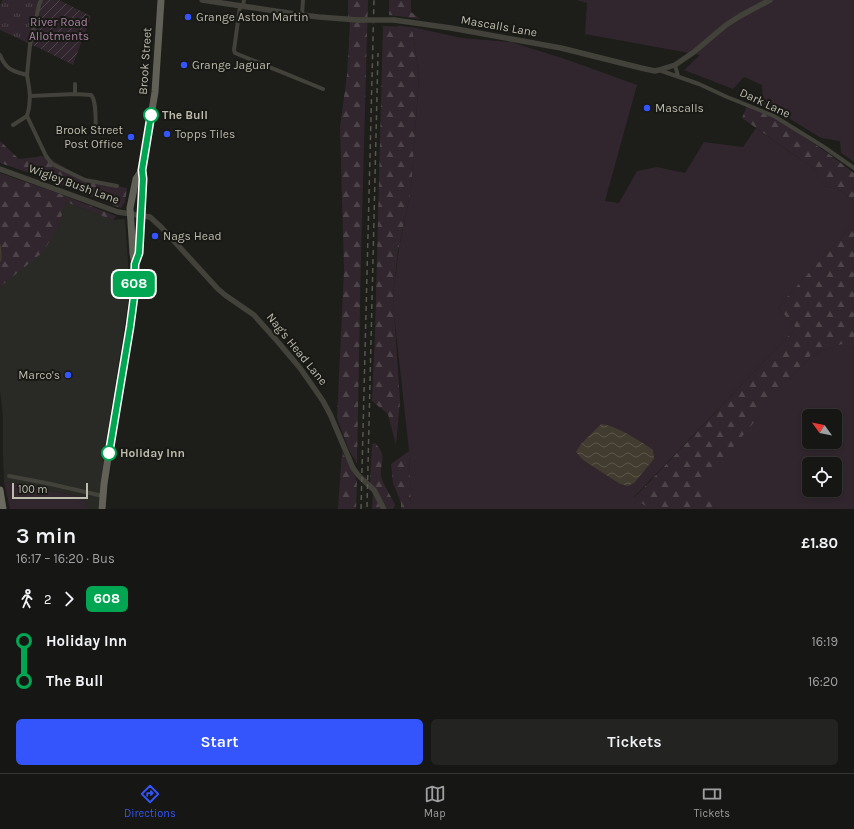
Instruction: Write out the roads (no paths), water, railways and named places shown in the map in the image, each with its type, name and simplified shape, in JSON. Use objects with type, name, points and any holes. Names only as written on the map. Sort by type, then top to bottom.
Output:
[{"type":"highway","points":[[0,490],[3,509]]},
{"type":"main road","name":"Brook Street","points":[[135,264],[139,253],[143,179],[142,170],[155,92],[161,0]]},
{"type":"main road","name":"Brook Street","points":[[102,509],[112,432],[134,297],[135,264],[130,208],[136,179],[142,170]]},
{"type":"street","points":[[41,0],[30,45],[27,75],[30,96],[27,116],[46,156],[52,164],[85,180],[118,186]]},
{"type":"street","name":"Mascalls Lane","points":[[202,0],[242,4],[302,15],[358,20],[394,20],[451,28],[554,47],[655,71],[675,65],[740,16],[770,0]]},
{"type":"street","points":[[302,15],[303,0]]},
{"type":"street","points":[[242,4],[234,50],[235,53],[323,89]]},
{"type":"street","points":[[0,55],[7,68],[27,75]]},
{"type":"street","points":[[675,65],[678,76]]},
{"type":"street","name":"Dark Lane","points":[[659,70],[699,84],[774,116],[824,147],[854,168]]},
{"type":"street","points":[[75,84],[75,94]]},
{"type":"street","points":[[30,96],[75,94],[91,95],[94,98],[95,104],[96,130]]},
{"type":"street","points":[[13,125],[27,116]]},
{"type":"street","name":"Wigley Bush Lane","points":[[0,169],[115,211],[141,215]]},
{"type":"street","name":"Nag's Head Lane","points":[[141,215],[150,217],[218,289],[254,315],[300,368],[323,401],[337,429],[353,468],[358,475],[374,490],[384,509]]},
{"type":"street","points":[[9,476],[103,496]]},
{"type":"water","points":[[601,424],[621,430],[653,450],[654,459],[634,483],[628,486],[620,484],[583,460],[576,452],[581,444]]},
{"type":"waterway","points":[[0,245],[0,261]]},
{"type":"railway","points":[[361,509],[374,0]]},
{"type":"railway","points":[[367,507],[378,53]]},
{"type":"place","name":"Grange Aston Martin","points":[[188,17]]},
{"type":"place","name":"Grange Jaguar","points":[[184,65]]},
{"type":"place","name":"Mascalls","points":[[647,108]]},
{"type":"place","name":"The Bull","points":[[151,115]]},
{"type":"place","name":"Topps Tiles","points":[[167,134]]},
{"type":"place","name":"Brook Street Post Office","points":[[131,137]]},
{"type":"place","name":"Nags Head","points":[[155,236]]},
{"type":"place","name":"Marco's","points":[[68,375]]},
{"type":"place","name":"Holiday Inn","points":[[109,453]]},
{"type":"park label","name":"River Road Allotments","points":[[59,29]]}]
